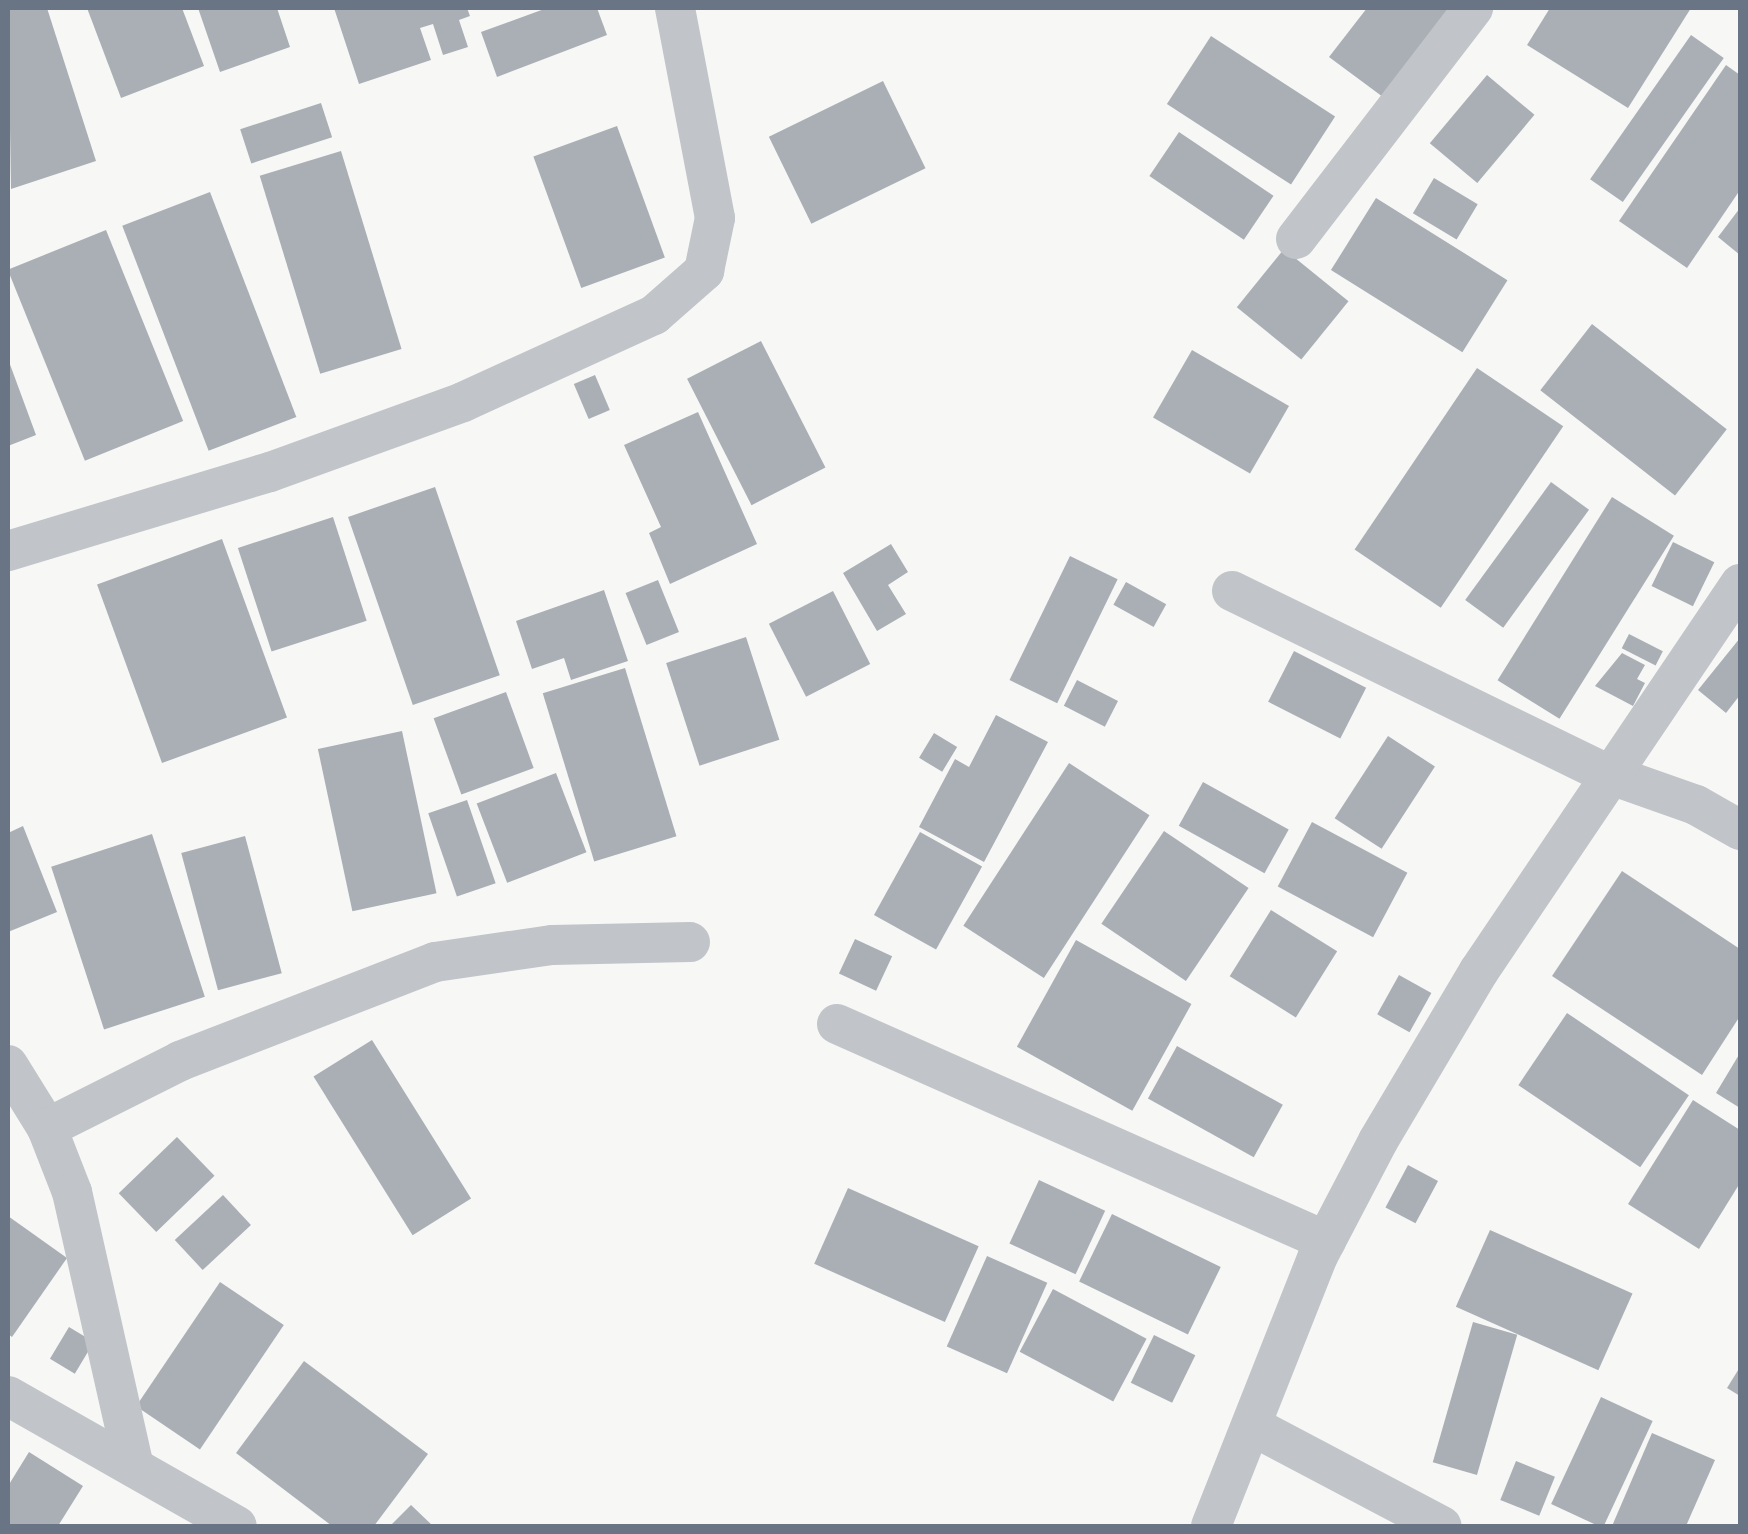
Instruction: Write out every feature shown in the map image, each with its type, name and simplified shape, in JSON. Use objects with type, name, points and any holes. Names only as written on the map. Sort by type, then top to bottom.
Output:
[{"type":"street","points":[[8,550],[270,472],[446,408],[654,315],[704,272],[715,218],[675,8]]},
{"type":"street","points":[[1296,239],[1473,8]]},
{"type":"street","points":[[1212,1526],[1228,1473],[1254,1427],[1326,1241],[1479,971],[1608,774],[1740,584]]},
{"type":"street","points":[[1232,590],[1608,774],[1696,805],[1740,830]]},
{"type":"street","points":[[47,1128],[180,1061],[435,962],[552,945],[690,942]]},
{"type":"street","points":[[837,1024],[1326,1241]]},
{"type":"street","points":[[8,1066],[47,1128],[94,1269],[134,1467]]},
{"type":"street","points":[[8,1396],[236,1526]]},
{"type":"street","points":[[1254,1427],[1442,1526]]},
{"type":"building","points":[[8,8],[47,8],[96,161],[11,189]]},
{"type":"building","points":[[87,8],[182,8],[204,66],[121,98]]},
{"type":"building","points":[[198,8],[277,8],[290,47],[220,72]]},
{"type":"building","points":[[334,8],[467,8],[470,16],[459,20],[468,47],[443,55],[433,24],[420,28],[431,60],[359,84]]},
{"type":"building","points":[[547,8],[597,8],[607,35],[497,77],[481,32]]},
{"type":"building","points":[[1367,8],[1459,8],[1387,100],[1329,57]]},
{"type":"building","points":[[1550,8],[1691,8],[1628,108],[1527,45]]},
{"type":"building","points":[[1691,35],[1724,58],[1623,202],[1590,179]]},
{"type":"building","points":[[1211,36],[1335,117],[1291,185],[1167,104]]},
{"type":"building","points":[[1726,65],[1740,75],[1740,190],[1687,268],[1619,221]]},
{"type":"building","points":[[1487,75],[1534,115],[1477,183],[1430,143]]},
{"type":"building","points":[[883,81],[926,168],[811,224],[769,137]]},
{"type":"building","points":[[321,103],[332,137],[251,164],[240,129]]},
{"type":"building","points":[[617,126],[665,258],[581,288],[533,156]]},
{"type":"building","points":[[1179,132],[1274,196],[1244,240],[1149,176]]},
{"type":"building","points":[[341,151],[402,349],[320,374],[260,176]]},
{"type":"building","points":[[1434,178],[1478,204],[1457,239],[1413,213]]},
{"type":"building","points":[[210,192],[296,417],[209,451],[122,226]]},
{"type":"building","points":[[1376,198],[1507,280],[1462,352],[1331,270]]},
{"type":"building","points":[[1740,208],[1740,255],[1718,237]]},
{"type":"building","points":[[106,230],[183,421],[85,461],[8,270]]},
{"type":"building","points":[[1284,249],[1349,301],[1301,360],[1237,307]]},
{"type":"building","points":[[1592,324],[1727,429],[1675,495],[1540,390]]},
{"type":"building","points":[[761,341],[825,468],[752,505],[687,379]]},
{"type":"building","points":[[1192,350],[1289,406],[1250,474],[1153,418]]},
{"type":"building","points":[[8,359],[36,435],[8,446]]},
{"type":"building","points":[[1477,368],[1563,426],[1441,608],[1355,550]]},
{"type":"building","points":[[595,375],[610,410],[589,419],[574,384]]},
{"type":"building","points":[[698,412],[757,544],[670,584],[649,533],[661,527],[624,445]]},
{"type":"building","points":[[1551,482],[1589,510],[1503,628],[1465,600]]},
{"type":"building","points":[[435,487],[500,675],[413,705],[348,517]]},
{"type":"building","points":[[1612,497],[1674,536],[1559,719],[1498,680]]},
{"type":"building","points":[[333,517],[367,621],[272,652],[238,548]]},
{"type":"building","points":[[222,539],[287,718],[162,763],[97,584]]},
{"type":"building","points":[[1673,542],[1714,562],[1693,606],[1652,586]]},
{"type":"building","points":[[891,544],[908,572],[888,585],[906,614],[877,631],[843,573]]},
{"type":"building","points":[[1070,556],[1118,579],[1057,703],[1010,680]]},
{"type":"building","points":[[658,580],[679,632],[647,645],[626,593]]},
{"type":"building","points":[[1126,582],[1166,604],[1154,627],[1113,605]]},
{"type":"building","points":[[604,590],[628,661],[571,680],[564,658],[532,669],[516,621]]},
{"type":"building","points":[[833,591],[870,664],[806,697],[769,624]]},
{"type":"building","points":[[1629,634],[1663,651],[1656,666],[1622,648]]},
{"type":"building","points":[[746,637],[779,740],[699,766],[666,663]]},
{"type":"building","points":[[1740,638],[1740,695],[1726,713],[1698,690]]},
{"type":"building","points":[[1294,651],[1366,688],[1340,739],[1268,702]]},
{"type":"building","points":[[1622,653],[1645,665],[1637,679],[1645,683],[1633,706],[1595,686]]},
{"type":"building","points":[[625,668],[676,836],[594,861],[543,693]]},
{"type":"building","points":[[1077,680],[1118,701],[1105,727],[1064,706]]},
{"type":"building","points":[[506,692],[534,768],[461,794],[434,718]]},
{"type":"building","points":[[996,715],[1048,742],[984,862],[919,827],[955,759],[969,767]]},
{"type":"building","points":[[402,731],[437,893],[352,911],[318,749]]},
{"type":"building","points":[[934,733],[957,747],[942,772],[919,758]]},
{"type":"building","points":[[1388,736],[1435,766],[1382,849],[1335,818]]},
{"type":"building","points":[[1069,763],[1150,815],[1044,978],[963,926]]},
{"type":"building","points":[[556,773],[586,852],[507,883],[477,803]]},
{"type":"building","points":[[1203,782],[1289,830],[1264,873],[1179,826]]},
{"type":"building","points":[[467,800],[496,883],[457,897],[428,813]]},
{"type":"building","points":[[1312,822],[1407,873],[1373,937],[1278,886]]},
{"type":"building","points":[[23,826],[57,912],[8,932],[8,833]]},
{"type":"building","points":[[1164,831],[1249,888],[1186,981],[1101,924]]},
{"type":"building","points":[[920,832],[982,866],[936,950],[874,915]]},
{"type":"building","points":[[152,834],[205,997],[104,1029],[51,867]]},
{"type":"building","points":[[245,836],[282,973],[218,990],[181,853]]},
{"type":"building","points":[[1622,871],[1740,949],[1740,1016],[1702,1075],[1552,976]]},
{"type":"building","points":[[1271,910],[1337,951],[1296,1017],[1230,976]]},
{"type":"building","points":[[855,939],[892,956],[876,991],[839,973]]},
{"type":"building","points":[[1076,940],[1191,1004],[1132,1111],[1017,1047]]},
{"type":"building","points":[[1399,975],[1431,993],[1410,1032],[1377,1014]]},
{"type":"building","points":[[1567,1013],[1689,1095],[1640,1167],[1518,1085]]},
{"type":"building","points":[[372,1040],[471,1199],[413,1235],[313,1077]]},
{"type":"building","points":[[1177,1046],[1283,1105],[1254,1157],[1148,1098]]},
{"type":"building","points":[[1740,1053],[1740,1108],[1716,1093]]},
{"type":"building","points":[[1693,1100],[1740,1130],[1740,1183],[1699,1249],[1628,1204]]},
{"type":"building","points":[[177,1137],[215,1176],[156,1232],[119,1193]]},
{"type":"building","points":[[1408,1165],[1438,1181],[1415,1223],[1385,1207]]},
{"type":"building","points":[[1039,1180],[1105,1211],[1076,1274],[1009,1243]]},
{"type":"building","points":[[848,1188],[979,1246],[945,1322],[814,1264]]},
{"type":"building","points":[[223,1195],[251,1225],[203,1270],[175,1240]]},
{"type":"building","points":[[1112,1214],[1221,1267],[1188,1334],[1079,1281]]},
{"type":"building","points":[[8,1216],[67,1258],[12,1337],[8,1334]]},
{"type":"building","points":[[1490,1230],[1633,1293],[1598,1370],[1456,1307]]},
{"type":"building","points":[[987,1256],[1047,1283],[1007,1373],[947,1346]]},
{"type":"building","points":[[220,1282],[284,1325],[200,1449],[136,1406]]},
{"type":"building","points":[[1053,1289],[1147,1339],[1113,1401],[1020,1352]]},
{"type":"building","points":[[1473,1322],[1517,1335],[1477,1475],[1433,1462]]},
{"type":"building","points":[[69,1327],[94,1342],[75,1374],[50,1359]]},
{"type":"building","points":[[1154,1335],[1195,1355],[1172,1403],[1131,1383]]},
{"type":"building","points":[[304,1361],[428,1454],[374,1526],[332,1526],[236,1453]]},
{"type":"building","points":[[1740,1367],[1740,1396],[1727,1388]]},
{"type":"building","points":[[1601,1397],[1653,1421],[1604,1526],[1551,1504]]},
{"type":"building","points":[[1652,1433],[1715,1460],[1686,1526],[1612,1526]]},
{"type":"building","points":[[29,1452],[83,1486],[58,1526],[8,1526],[8,1486]]},
{"type":"building","points":[[1516,1461],[1555,1477],[1539,1516],[1500,1500]]},
{"type":"building","points":[[411,1505],[433,1526],[390,1526]]}]
